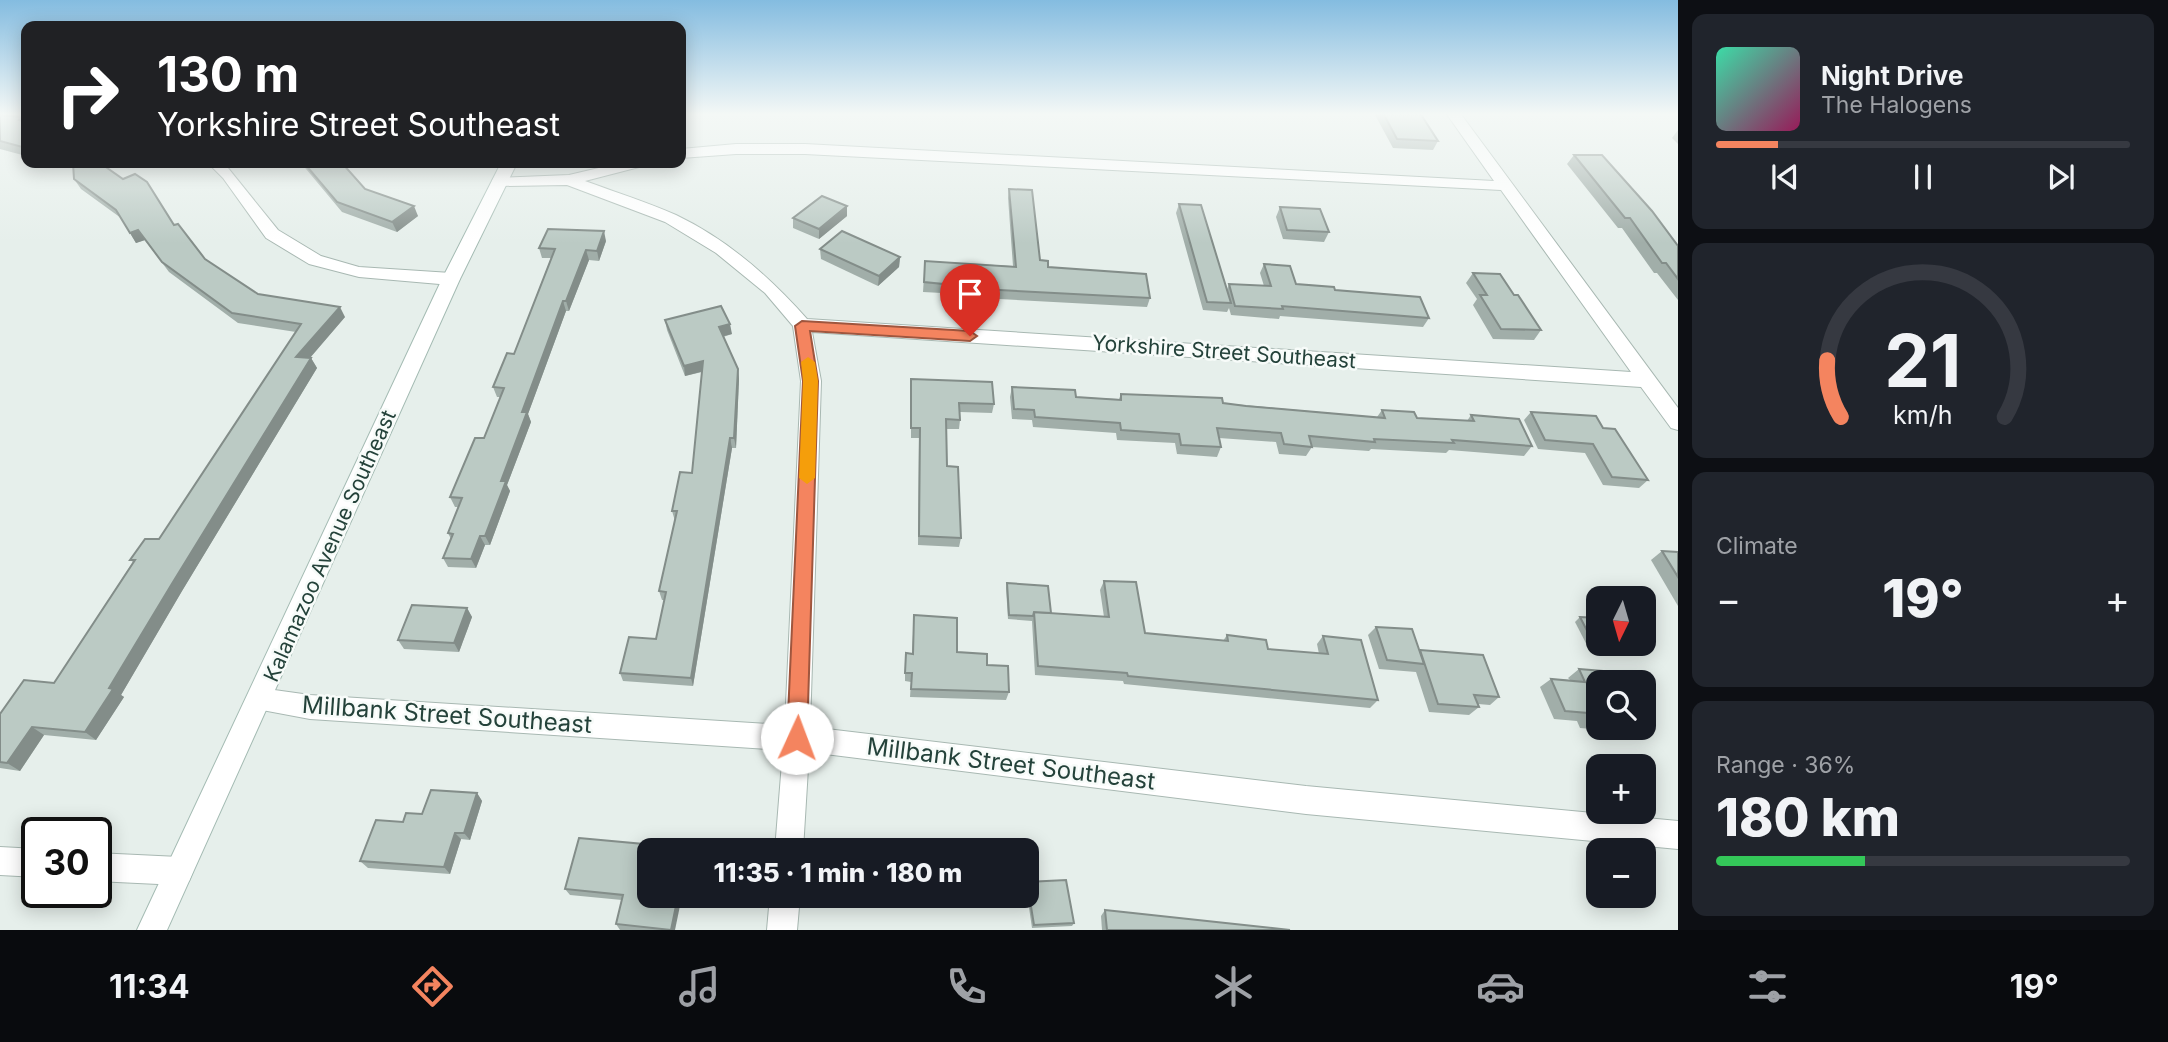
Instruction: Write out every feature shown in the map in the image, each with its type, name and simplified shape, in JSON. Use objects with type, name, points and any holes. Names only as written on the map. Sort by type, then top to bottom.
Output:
[{"type":"street","points":[[945,156],[1506,186]]},
{"type":"street","points":[[1485,156],[1678,423]]},
{"type":"street","points":[[220,168],[272,234],[315,260],[359,272],[451,279]]},
{"type":"street","points":[[569,180],[618,168]]},
{"type":"street","points":[[505,172],[569,180],[671,219],[722,249],[771,289],[802,326],[811,381],[797,738],[790,838]]},
{"type":"street","name":"Kalamazoo Avenue Southeast","points":[[152,930],[260,701],[451,279],[505,172]]},
{"type":"street","name":"Yorkshire Street Southeast","points":[[802,326],[1646,380]]},
{"type":"street","name":"Millbank Street Southeast","points":[[260,701],[310,707],[797,738],[1306,800],[1678,835]]},
{"type":"street","points":[[0,861],[21,862]]},
{"type":"street","points":[[112,868],[178,871]]},
{"type":"street","points":[[782,930],[784,908]]},
{"type":"building","points":[[1575,156],[1603,156],[1652,211],[1678,246],[1678,279],[1666,263],[1662,263],[1630,218],[1625,218]]},
{"type":"building","points":[[73,168],[107,168],[123,179],[135,174],[147,182],[174,225],[178,224],[205,259],[258,294],[340,307],[296,357],[311,358],[173,582],[109,688],[113,689],[85,732],[32,727],[7,763],[0,762],[0,714],[24,680],[54,683],[135,560],[130,560],[145,539],[159,539],[301,324],[232,313],[162,262],[138,230],[130,233],[116,210],[74,179]]},
{"type":"building","points":[[308,168],[346,168],[365,189],[414,206],[392,222],[337,202]]},
{"type":"building","points":[[1009,189],[1032,190],[1040,260],[1048,261],[1048,267],[1146,274],[1150,298],[943,287],[943,284],[924,282],[925,261],[1016,267]]},
{"type":"building","points":[[822,196],[847,206],[819,229],[793,218]]},
{"type":"building","points":[[1179,204],[1201,205],[1231,303],[1207,302]]},
{"type":"building","points":[[1280,207],[1320,209],[1329,232],[1287,230]]},
{"type":"building","points":[[548,229],[604,231],[597,251],[586,250],[566,301],[563,301],[522,412],[527,412],[501,481],[506,481],[485,536],[480,536],[471,559],[443,558],[453,534],[448,533],[462,498],[450,497],[475,438],[484,438],[504,388],[493,387],[507,353],[514,354],[555,249],[539,248]]},
{"type":"building","points":[[842,231],[900,257],[879,276],[820,249]]},
{"type":"building","points":[[1264,264],[1290,266],[1296,284],[1420,297],[1429,318],[1282,306],[1283,309],[1235,306],[1229,284],[1271,286]]},
{"type":"building","points":[[1473,273],[1500,274],[1514,295],[1518,295],[1541,330],[1501,329],[1480,295],[1487,295]]},
{"type":"building","points":[[721,306],[730,324],[719,327],[738,369],[734,438],[730,438],[691,678],[620,673],[629,637],[656,639],[666,592],[659,591],[677,511],[672,511],[680,472],[692,473],[703,361],[684,366],[665,320]]},
{"type":"building","points":[[911,379],[992,382],[994,404],[959,403],[960,420],[946,419],[947,466],[958,467],[961,538],[919,536],[920,428],[911,428]]},
{"type":"building","points":[[1012,387],[1075,390],[1076,397],[1121,400],[1121,394],[1222,398],[1223,403],[1246,406],[1385,418],[1382,410],[1414,412],[1417,418],[1474,421],[1471,415],[1519,419],[1532,446],[1452,440],[1454,443],[1374,439],[1375,442],[1309,436],[1312,447],[1284,444],[1281,433],[1217,428],[1221,447],[1181,445],[1179,434],[1121,430],[1120,423],[1035,417],[1034,410],[1014,409]]},
{"type":"building","points":[[1531,412],[1596,416],[1603,428],[1615,429],[1648,480],[1612,477],[1593,444],[1545,440]]},
{"type":"building","points":[[1662,551],[1678,552],[1678,577]]},
{"type":"building","points":[[1104,581],[1136,582],[1145,633],[1228,641],[1227,635],[1266,640],[1268,649],[1328,654],[1323,636],[1361,640],[1378,700],[1038,666],[1034,612],[1109,617]]},
{"type":"building","points":[[1007,583],[1048,586],[1051,613],[1034,612],[1033,616],[1009,615]]},
{"type":"building","points":[[412,605],[467,608],[454,643],[398,640]]},
{"type":"building","points":[[914,615],[957,618],[957,652],[987,654],[987,665],[1008,666],[1009,692],[911,689],[912,673],[905,673],[906,653],[913,654]]},
{"type":"building","points":[[1580,617],[1586,617],[1586,629]]},
{"type":"building","points":[[1376,627],[1412,629],[1424,664],[1387,660]]},
{"type":"building","points":[[1420,650],[1483,655],[1499,697],[1474,695],[1479,707],[1438,704]]},
{"type":"building","points":[[1579,669],[1591,670],[1586,670],[1586,713],[1565,711],[1551,679],[1585,682]]},
{"type":"building","points":[[431,790],[477,793],[464,833],[455,833],[444,867],[360,861],[376,820],[403,822],[406,813],[422,814]]},
{"type":"building","points":[[579,838],[637,843],[637,908],[676,908],[671,930],[616,924],[623,895],[565,889]]},
{"type":"building","points":[[1066,880],[1074,923],[1034,925],[1031,908],[1039,908],[1039,881]]},
{"type":"building","points":[[1105,910],[1290,930],[1107,930]]},
{"type":"slow traffic","points":[[807,478],[811,381],[808,362]]},
{"type":"route","points":[[797,738],[811,381],[802,326],[970,336]]}]
